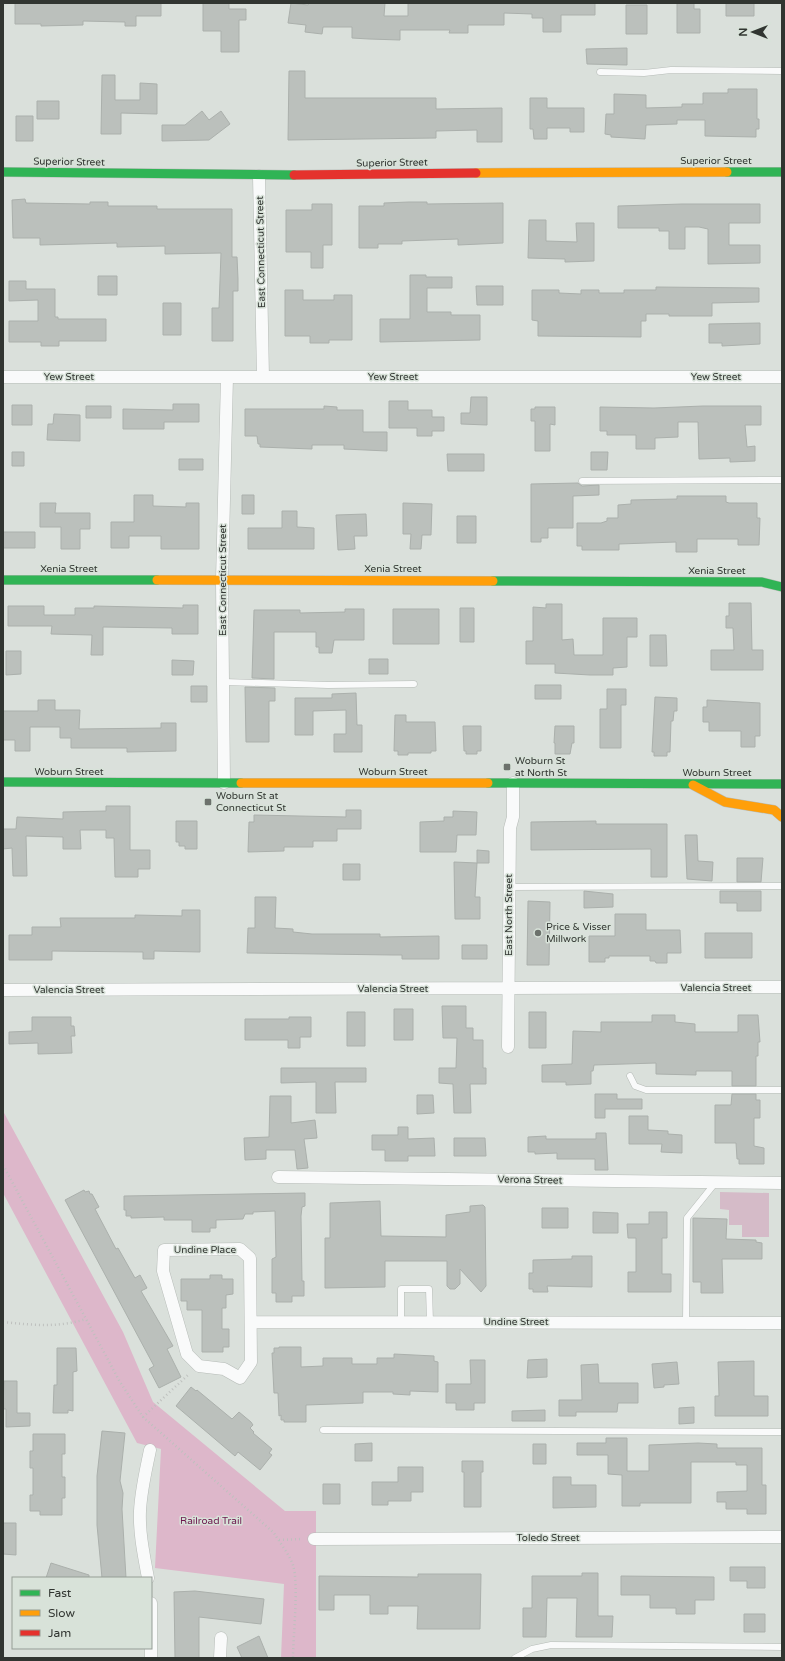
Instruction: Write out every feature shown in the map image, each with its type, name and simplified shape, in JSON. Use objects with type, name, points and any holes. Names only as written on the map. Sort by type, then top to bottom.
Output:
[{"type":"street","name":"Superior Street","points":[[3,172],[259,176],[527,172],[782,172]]},
{"type":"street","name":"East Connecticut Street","points":[[259,176],[263,377]]},
{"type":"street","name":"Yew Street","points":[[3,377],[782,377]]},
{"type":"street","name":"East Connecticut Street","points":[[224,783],[222,581],[227,377]]},
{"type":"street","name":"Xenia Street","points":[[3,580],[762,582],[782,587]]},
{"type":"street","name":"Woburn Street","points":[[3,782],[782,784]]},
{"type":"street","name":"East North Street","points":[[508,1047],[510,828],[513,817],[513,783]]},
{"type":"street","points":[[691,784],[724,802],[774,810],[782,816]]},
{"type":"street","name":"Valencia Street","points":[[3,990],[782,988]]},
{"type":"street","name":"Verona Street","points":[[278,1177],[782,1183]]},
{"type":"street","name":"Undine Place","points":[[199,1366],[188,1354],[163,1271],[164,1250],[240,1250],[250,1258],[251,1322]]},
{"type":"street","points":[[199,1366],[224,1368],[240,1378],[251,1362],[251,1322]]},
{"type":"street","name":"Undine Street","points":[[251,1322],[782,1323]]},
{"type":"street","points":[[148,1577],[141,1535],[140,1510],[143,1481],[150,1450]]},
{"type":"street","name":"Toledo Street","points":[[314,1539],[782,1537]]},
{"type":"street","points":[[220,1658],[221,1638]]},
{"type":"lane","points":[[600,72],[644,73],[671,70],[782,71]]},
{"type":"lane","points":[[582,481],[782,480]]},
{"type":"lane","points":[[224,682],[328,685],[414,684]]},
{"type":"lane","points":[[509,887],[782,886]]},
{"type":"lane","points":[[630,1076],[635,1086],[646,1090],[782,1090]]},
{"type":"lane","points":[[686,1323],[687,1218],[716,1182]]},
{"type":"lane","points":[[401,1322],[401,1289],[429,1289],[430,1322]]},
{"type":"lane","points":[[324,1430],[782,1432]]},
{"type":"lane","points":[[516,1658],[532,1649],[551,1645],[782,1647]]},
{"type":"path","points":[[3,1166],[128,1396],[142,1417],[274,1533],[279,1540],[293,1565],[295,1579],[293,1658]]},
{"type":"path","points":[[3,1322],[51,1326],[70,1324],[86,1319]]},
{"type":"path","points":[[142,1417],[199,1366]]},
{"type":"path","points":[[279,1540],[314,1539]]},
{"type":"shaded area","points":[[720,1192],[769,1193],[769,1237],[742,1237],[742,1225],[729,1225],[729,1210],[720,1209]]},
{"type":"green space","name":"Railroad Trail","points":[[3,1111],[123,1332],[153,1402],[285,1511],[316,1511],[316,1658],[281,1658],[284,1584],[155,1568],[161,1449],[137,1443],[3,1193]]},
{"type":"building","points":[[15,3],[161,3],[161,16],[136,16],[136,26],[125,26],[125,22],[83,21],[83,25],[41,26],[41,24],[15,24]]},
{"type":"building","points":[[203,3],[229,3],[229,9],[246,9],[246,20],[239,20],[239,52],[221,52],[221,31],[203,31]]},
{"type":"building","points":[[291,3],[308,5],[309,3],[385,3],[384,16],[408,16],[408,3],[595,3],[595,15],[561,15],[561,32],[543,32],[543,18],[532,18],[532,14],[504,13],[504,25],[468,25],[468,33],[449,33],[450,30],[400,30],[400,40],[369,39],[352,38],[352,27],[323,27],[322,34],[305,32],[306,25],[288,23]]},
{"type":"building","points":[[677,3],[694,3],[694,9],[700,9],[700,33],[677,33]]},
{"type":"building","points":[[726,3],[754,3],[754,16],[726,16]]},
{"type":"building","points":[[626,5],[647,5],[647,34],[626,34]]},
{"type":"building","points":[[627,48],[627,65],[587,64],[586,49]]},
{"type":"building","points":[[289,71],[305,71],[305,98],[436,98],[436,109],[502,108],[502,142],[477,142],[477,130],[436,131],[436,138],[288,140]]},
{"type":"building","points":[[102,75],[115,75],[115,100],[140,100],[140,83],[157,84],[157,114],[121,113],[121,134],[101,134]]},
{"type":"building","points":[[728,89],[757,89],[757,119],[759,119],[759,129],[756,129],[756,137],[705,136],[705,120],[677,120],[677,124],[646,125],[645,139],[611,137],[611,135],[605,134],[606,114],[614,114],[614,94],[646,95],[646,108],[682,107],[682,104],[703,104],[703,93],[728,93]]},
{"type":"building","points":[[530,98],[547,98],[547,108],[584,108],[584,132],[570,132],[570,128],[547,128],[547,139],[534,139],[533,129],[530,129]]},
{"type":"building","points":[[37,101],[59,101],[59,119],[37,119]]},
{"type":"building","points":[[202,111],[209,120],[221,111],[230,124],[209,140],[162,141],[162,125],[185,125]]},
{"type":"building","points":[[16,116],[33,116],[33,141],[16,141]]},
{"type":"building","points":[[25,199],[26,203],[90,204],[90,202],[108,202],[108,206],[157,206],[157,209],[232,209],[232,257],[237,257],[238,279],[238,291],[233,291],[233,341],[212,341],[212,308],[219,308],[221,253],[165,254],[165,246],[117,247],[117,243],[40,245],[40,238],[13,238],[12,200]]},
{"type":"building","points":[[427,202],[427,204],[503,203],[503,243],[458,245],[458,239],[402,241],[402,244],[378,244],[378,248],[359,248],[359,206],[384,206],[384,203]]},
{"type":"building","points":[[312,204],[332,204],[332,245],[323,245],[323,268],[311,268],[311,252],[286,252],[286,210],[312,210]]},
{"type":"building","points":[[760,204],[760,223],[729,223],[729,245],[760,245],[760,263],[708,264],[708,229],[699,227],[685,227],[685,249],[669,249],[669,231],[659,231],[659,228],[618,228],[618,206]]},
{"type":"building","points":[[529,220],[546,220],[546,241],[577,242],[576,223],[594,223],[594,261],[565,262],[565,259],[528,258]]},
{"type":"building","points":[[410,275],[426,275],[426,277],[452,277],[452,288],[427,288],[427,312],[451,312],[451,315],[480,315],[480,340],[380,342],[380,319],[410,319]]},
{"type":"building","points":[[98,276],[117,276],[117,295],[98,295]]},
{"type":"building","points":[[9,281],[26,281],[26,289],[55,289],[55,317],[58,317],[58,319],[106,319],[106,341],[59,341],[59,346],[41,346],[41,342],[9,342],[9,321],[38,321],[38,300],[9,301]]},
{"type":"building","points":[[476,286],[503,286],[503,305],[477,305]]},
{"type":"building","points":[[656,287],[759,288],[759,302],[712,303],[712,316],[669,316],[669,314],[646,314],[646,321],[641,321],[641,337],[538,336],[538,321],[532,320],[532,290],[559,290],[559,293],[581,294],[581,290],[599,290],[599,293],[624,293],[624,290],[656,290]]},
{"type":"building","points":[[285,290],[303,290],[303,300],[334,300],[334,295],[352,295],[352,340],[329,340],[329,343],[310,343],[310,336],[285,336]]},
{"type":"building","points":[[163,303],[181,303],[181,335],[163,335]]},
{"type":"building","points":[[760,323],[760,344],[722,346],[722,343],[709,343],[709,324]]},
{"type":"building","points":[[471,397],[487,397],[487,425],[461,424],[461,413],[470,413]]},
{"type":"building","points":[[389,401],[408,401],[408,410],[432,410],[432,417],[444,417],[444,431],[432,431],[432,436],[417,436],[417,428],[389,428]]},
{"type":"building","points":[[173,404],[199,404],[199,422],[164,422],[164,429],[123,429],[123,409],[173,410]]},
{"type":"building","points":[[12,405],[32,405],[32,425],[12,425]]},
{"type":"building","points":[[86,406],[111,406],[111,418],[86,418]]},
{"type":"building","points":[[324,406],[337,407],[337,410],[363,410],[363,432],[387,432],[387,451],[344,449],[344,445],[312,445],[312,449],[260,447],[257,436],[245,436],[245,409],[324,409]]},
{"type":"building","points":[[761,406],[761,425],[745,425],[747,447],[755,446],[755,461],[730,462],[730,458],[699,459],[698,422],[678,422],[678,437],[655,438],[655,449],[636,449],[636,435],[607,435],[607,431],[600,431],[600,407],[654,408]]},
{"type":"building","points":[[535,407],[555,407],[555,425],[550,424],[550,451],[535,451],[535,421],[531,421],[531,409],[535,409]]},
{"type":"building","points":[[54,414],[80,415],[80,441],[47,440],[48,424],[53,424]]},
{"type":"building","points":[[12,452],[24,452],[24,466],[12,466]]},
{"type":"building","points":[[591,452],[608,452],[607,470],[591,470]]},
{"type":"building","points":[[447,454],[484,454],[484,471],[448,471]]},
{"type":"building","points":[[179,459],[203,459],[203,470],[179,470]]},
{"type":"building","points":[[578,483],[582,486],[599,485],[599,495],[573,496],[573,528],[548,528],[548,538],[541,538],[541,542],[531,542],[531,484]]},
{"type":"building","points":[[134,495],[153,495],[153,506],[186,507],[186,503],[199,503],[199,549],[161,549],[161,536],[129,536],[129,548],[111,548],[111,522],[134,522]]},
{"type":"building","points":[[242,495],[254,495],[254,514],[242,514]]},
{"type":"building","points":[[677,496],[726,496],[726,502],[729,503],[757,503],[757,518],[760,518],[759,545],[738,545],[738,539],[697,539],[697,552],[676,552],[676,542],[619,544],[619,550],[582,550],[582,546],[577,546],[577,523],[601,523],[607,521],[607,518],[618,518],[618,505],[631,504],[631,500],[677,499]]},
{"type":"building","points":[[40,503],[56,503],[55,513],[90,513],[90,529],[80,529],[80,549],[61,549],[61,527],[40,527]]},
{"type":"building","points":[[403,503],[432,504],[431,535],[422,535],[421,549],[410,549],[411,534],[403,534]]},
{"type":"building","points":[[282,511],[297,511],[297,527],[314,528],[314,549],[248,549],[248,528],[282,528]]},
{"type":"building","points":[[366,514],[367,536],[354,536],[355,549],[338,550],[336,515]]},
{"type":"building","points":[[457,516],[476,516],[476,543],[457,543]]},
{"type":"building","points":[[3,532],[35,532],[35,548],[3,548]]},
{"type":"building","points":[[729,603],[751,603],[752,650],[763,650],[763,670],[711,670],[711,650],[734,650],[733,628],[726,628],[726,616],[729,616]]},
{"type":"building","points":[[546,604],[562,604],[562,640],[573,639],[574,655],[603,655],[603,618],[637,618],[637,637],[627,637],[627,667],[613,668],[613,675],[590,675],[555,673],[555,664],[526,664],[526,641],[533,641],[533,607],[546,608]]},
{"type":"building","points":[[183,605],[198,605],[198,634],[172,634],[172,628],[103,627],[103,655],[91,655],[92,635],[51,634],[52,626],[8,626],[8,606],[44,606],[44,615],[75,615],[75,608],[94,608],[94,606],[183,608]]},
{"type":"building","points":[[460,608],[474,608],[474,642],[460,642]]},
{"type":"building","points":[[345,609],[364,609],[364,640],[334,640],[332,653],[319,653],[319,647],[316,647],[316,632],[274,632],[274,679],[252,678],[254,610],[300,610],[300,613],[345,612]]},
{"type":"building","points":[[393,609],[439,609],[439,644],[393,644]]},
{"type":"building","points":[[650,635],[666,635],[667,666],[650,666]]},
{"type":"building","points":[[6,651],[21,651],[21,674],[6,675]]},
{"type":"building","points":[[369,659],[388,659],[388,674],[369,674]]},
{"type":"building","points":[[172,660],[194,661],[193,675],[172,675]]},
{"type":"building","points":[[535,685],[561,685],[561,699],[535,699]]},
{"type":"building","points":[[191,686],[207,686],[207,702],[191,702]]},
{"type":"building","points":[[245,687],[275,688],[275,701],[269,701],[269,742],[246,742]]},
{"type":"building","points":[[607,689],[626,689],[626,705],[621,705],[621,748],[600,748],[600,709],[607,709]]},
{"type":"building","points":[[356,693],[357,725],[362,725],[362,752],[334,752],[334,734],[346,734],[346,710],[313,711],[313,735],[295,735],[295,698],[332,698],[332,694]]},
{"type":"building","points":[[655,697],[677,698],[677,711],[674,711],[673,721],[671,721],[670,752],[667,752],[667,756],[654,756],[654,752],[652,752]]},
{"type":"building","points":[[38,700],[55,700],[55,710],[80,710],[79,729],[161,728],[161,723],[176,723],[176,751],[127,752],[127,748],[71,748],[71,738],[60,738],[60,727],[30,727],[30,751],[15,751],[15,740],[3,740],[3,711],[38,711]]},
{"type":"building","points":[[707,700],[760,703],[760,736],[755,736],[755,747],[741,747],[741,731],[709,731],[709,722],[703,722],[703,707],[707,707]]},
{"type":"building","points":[[395,715],[406,715],[406,722],[435,722],[436,751],[431,751],[431,753],[408,753],[408,755],[398,755],[398,751],[394,751]]},
{"type":"building","points":[[463,726],[481,726],[481,751],[477,751],[477,754],[466,754],[466,751],[464,751]]},
{"type":"building","points":[[555,726],[574,726],[574,743],[572,743],[570,754],[555,754]]},
{"type":"building","points":[[106,806],[130,806],[130,850],[150,850],[150,869],[138,869],[138,877],[115,877],[114,838],[106,838],[106,830],[80,830],[81,849],[63,849],[63,837],[26,836],[27,876],[13,876],[12,848],[3,849],[3,829],[16,829],[17,817],[63,819],[63,812],[106,811]]},
{"type":"building","points":[[346,810],[361,810],[361,829],[337,829],[337,841],[313,841],[313,847],[284,847],[284,851],[248,852],[249,822],[254,822],[254,815],[346,817]]},
{"type":"building","points":[[453,811],[477,812],[476,835],[457,835],[456,852],[420,852],[420,822],[444,821],[444,817],[453,817]]},
{"type":"building","points":[[176,821],[197,821],[197,849],[185,849],[185,846],[179,846],[179,842],[176,842]]},
{"type":"building","points":[[596,821],[596,824],[667,824],[667,877],[651,877],[651,849],[531,850],[531,822]]},
{"type":"building","points":[[685,835],[697,835],[698,861],[713,862],[712,881],[687,879]]},
{"type":"building","points":[[477,850],[489,851],[489,863],[477,863]]},
{"type":"building","points":[[737,858],[763,858],[761,882],[737,882]]},
{"type":"building","points":[[454,862],[477,863],[475,897],[480,897],[480,919],[455,919]]},
{"type":"building","points":[[343,864],[360,864],[360,880],[343,880]]},
{"type":"building","points":[[584,891],[613,894],[613,907],[584,908]]},
{"type":"building","points":[[720,891],[761,891],[761,911],[737,911],[737,903],[720,903]]},
{"type":"building","points":[[255,897],[276,897],[275,928],[293,929],[293,932],[312,934],[380,934],[380,937],[439,936],[439,959],[402,959],[402,955],[247,953],[248,928],[255,928]]},
{"type":"building","name":"Price & Visser Millwork","points":[[528,901],[550,902],[549,965],[527,965]]},
{"type":"building","points":[[182,910],[200,910],[200,952],[154,951],[154,959],[143,959],[143,952],[52,951],[52,960],[9,960],[9,935],[32,935],[32,927],[61,927],[60,918],[135,918],[135,915],[182,916]]},
{"type":"building","points":[[615,914],[646,914],[646,930],[680,930],[681,953],[667,953],[667,963],[656,963],[655,961],[650,961],[650,956],[609,956],[609,958],[605,958],[605,962],[589,962],[589,936],[615,936]]},
{"type":"building","points":[[705,933],[752,933],[752,958],[705,958]]},
{"type":"building","points":[[462,945],[487,945],[487,959],[462,959]]},
{"type":"building","points":[[442,1006],[466,1006],[466,1028],[473,1028],[473,1040],[483,1040],[483,1068],[486,1068],[486,1084],[470,1084],[471,1113],[454,1113],[453,1084],[439,1083],[439,1068],[456,1068],[457,1038],[443,1038]]},
{"type":"building","points":[[394,1009],[413,1009],[413,1040],[394,1040]]},
{"type":"building","points":[[347,1012],[365,1012],[365,1046],[347,1046]]},
{"type":"building","points":[[529,1012],[546,1012],[546,1048],[529,1048]]},
{"type":"building","points":[[652,1015],[675,1015],[675,1022],[695,1024],[695,1032],[738,1032],[738,1015],[758,1015],[760,1042],[758,1042],[758,1056],[756,1056],[756,1086],[732,1086],[732,1071],[696,1071],[696,1075],[656,1074],[656,1063],[594,1065],[593,1071],[591,1071],[591,1084],[566,1085],[566,1082],[542,1082],[542,1065],[572,1064],[573,1031],[601,1032],[601,1022],[652,1022]]},
{"type":"building","points":[[32,1017],[71,1017],[71,1026],[74,1026],[75,1036],[71,1036],[72,1053],[38,1054],[38,1043],[9,1044],[9,1032],[32,1031]]},
{"type":"building","points":[[289,1017],[311,1017],[311,1037],[300,1037],[300,1048],[288,1048],[288,1040],[245,1040],[245,1019],[289,1019]]},
{"type":"building","points":[[281,1068],[366,1068],[366,1082],[335,1082],[336,1113],[316,1113],[316,1082],[281,1083]]},
{"type":"building","points":[[595,1094],[617,1094],[617,1099],[642,1099],[642,1109],[605,1109],[605,1118],[595,1118]]},
{"type":"building","points":[[732,1094],[756,1094],[756,1100],[760,1100],[760,1118],[754,1118],[754,1146],[764,1148],[764,1164],[739,1164],[739,1159],[737,1159],[736,1143],[715,1143],[715,1105],[731,1105]]},
{"type":"building","points":[[417,1095],[433,1095],[434,1113],[417,1114]]},
{"type":"building","points":[[270,1096],[291,1096],[291,1123],[315,1120],[317,1138],[304,1139],[308,1168],[297,1169],[295,1150],[266,1150],[266,1159],[245,1160],[244,1138],[269,1137]]},
{"type":"building","points":[[629,1116],[648,1116],[648,1130],[668,1131],[668,1134],[682,1135],[682,1153],[661,1152],[662,1144],[629,1144]]},
{"type":"building","points":[[398,1127],[408,1127],[408,1139],[434,1138],[435,1156],[408,1156],[408,1161],[385,1161],[385,1150],[372,1150],[372,1135],[398,1135]]},
{"type":"building","points":[[596,1133],[606,1133],[608,1170],[595,1170],[595,1159],[557,1159],[557,1153],[535,1154],[535,1152],[528,1152],[528,1137],[546,1136],[546,1139],[596,1139]]},
{"type":"building","points":[[454,1138],[485,1138],[486,1156],[454,1156]]},
{"type":"building","points":[[84,1190],[85,1192],[89,1191],[90,1194],[92,1194],[99,1207],[95,1209],[116,1249],[118,1248],[135,1278],[140,1275],[147,1288],[141,1291],[173,1346],[167,1349],[181,1377],[159,1388],[149,1369],[154,1366],[65,1200]]},
{"type":"building","points":[[305,1193],[305,1206],[302,1207],[301,1216],[302,1281],[304,1281],[304,1296],[292,1296],[292,1302],[276,1302],[276,1293],[272,1293],[272,1259],[276,1257],[275,1211],[245,1214],[243,1219],[216,1220],[216,1228],[210,1228],[210,1232],[192,1232],[192,1220],[164,1220],[164,1217],[131,1218],[131,1216],[126,1216],[126,1210],[124,1210],[124,1196]]},
{"type":"building","points":[[380,1201],[381,1236],[446,1237],[446,1215],[470,1212],[470,1206],[483,1205],[485,1207],[486,1286],[481,1292],[460,1269],[460,1284],[455,1289],[450,1289],[447,1286],[447,1261],[385,1261],[385,1287],[325,1288],[325,1238],[330,1238],[330,1203]]},
{"type":"building","points":[[542,1208],[568,1208],[568,1228],[542,1228]]},
{"type":"building","points":[[593,1212],[618,1213],[618,1233],[593,1233]]},
{"type":"building","points":[[649,1212],[667,1212],[667,1238],[662,1238],[662,1274],[671,1274],[671,1292],[628,1292],[628,1272],[636,1272],[636,1238],[628,1238],[627,1224],[649,1224]]},
{"type":"building","points":[[693,1218],[727,1219],[726,1239],[756,1240],[756,1242],[762,1243],[762,1259],[722,1259],[723,1293],[701,1293],[701,1282],[693,1282]]},
{"type":"building","points":[[572,1256],[592,1256],[592,1287],[547,1286],[548,1292],[533,1292],[533,1289],[529,1289],[529,1273],[533,1273],[533,1260],[572,1259]]},
{"type":"building","points":[[210,1275],[222,1275],[222,1279],[233,1279],[233,1294],[226,1295],[226,1308],[222,1308],[222,1329],[229,1329],[229,1347],[223,1347],[223,1352],[202,1352],[202,1310],[187,1310],[187,1301],[181,1301],[181,1279],[210,1279]]},
{"type":"building","points":[[301,1347],[301,1367],[323,1366],[323,1358],[352,1358],[352,1364],[377,1364],[377,1358],[394,1358],[394,1354],[434,1356],[434,1361],[438,1362],[438,1392],[410,1391],[410,1395],[393,1394],[393,1392],[363,1392],[363,1403],[306,1405],[306,1422],[284,1422],[284,1420],[281,1420],[281,1415],[279,1416],[278,1393],[274,1393],[272,1353],[274,1353],[274,1348]]},
{"type":"building","points":[[57,1348],[76,1348],[77,1371],[73,1372],[73,1411],[68,1410],[68,1413],[53,1413],[54,1385],[57,1385]]},
{"type":"building","points":[[547,1359],[547,1377],[527,1378],[528,1360]]},
{"type":"building","points":[[470,1360],[485,1360],[485,1403],[474,1403],[474,1410],[456,1410],[456,1403],[446,1403],[446,1384],[471,1384]]},
{"type":"building","points":[[754,1361],[754,1396],[768,1396],[768,1416],[715,1416],[715,1396],[719,1396],[718,1362]]},
{"type":"building","points":[[677,1362],[679,1384],[664,1385],[664,1387],[654,1388],[652,1364]]},
{"type":"building","points":[[598,1364],[599,1383],[638,1383],[638,1403],[618,1403],[617,1412],[576,1412],[576,1416],[559,1416],[559,1400],[582,1400],[581,1365]]},
{"type":"building","points":[[4,1381],[17,1381],[17,1413],[30,1413],[30,1426],[6,1427],[6,1409],[3,1409]]},
{"type":"building","points":[[191,1387],[196,1391],[197,1390],[232,1419],[239,1412],[251,1422],[253,1425],[250,1428],[254,1432],[253,1433],[272,1449],[269,1453],[272,1455],[260,1470],[238,1452],[235,1456],[176,1406]]},
{"type":"building","points":[[694,1407],[694,1423],[679,1424],[679,1408]]},
{"type":"building","points":[[545,1410],[545,1421],[512,1421],[512,1411]]},
{"type":"building","points":[[102,1431],[125,1433],[120,1481],[123,1493],[122,1509],[126,1577],[102,1577],[97,1525],[97,1476]]},
{"type":"building","points":[[33,1434],[65,1434],[65,1454],[62,1454],[62,1477],[65,1477],[65,1498],[62,1498],[62,1515],[40,1515],[40,1511],[30,1511],[30,1495],[33,1495],[33,1468],[30,1468],[30,1451],[33,1451]]},
{"type":"building","points":[[606,1438],[627,1438],[627,1471],[649,1471],[649,1445],[698,1443],[717,1444],[717,1448],[762,1448],[762,1485],[766,1485],[766,1514],[747,1514],[747,1509],[726,1509],[726,1502],[717,1502],[717,1492],[747,1491],[747,1465],[736,1465],[736,1462],[691,1462],[691,1503],[640,1503],[640,1506],[622,1506],[622,1475],[608,1474],[608,1455],[577,1455],[577,1443],[606,1443]]},
{"type":"building","points":[[372,1443],[372,1461],[355,1461],[355,1444]]},
{"type":"building","points":[[533,1444],[546,1444],[546,1464],[533,1464]]},
{"type":"building","points":[[462,1461],[483,1461],[483,1472],[481,1472],[481,1507],[464,1507],[464,1472],[462,1472]]},
{"type":"building","points":[[398,1467],[423,1467],[423,1492],[411,1492],[411,1501],[388,1501],[388,1505],[372,1505],[372,1482],[398,1482]]},
{"type":"building","points":[[553,1477],[571,1477],[571,1485],[596,1485],[596,1507],[553,1508]]},
{"type":"building","points":[[323,1484],[340,1484],[340,1504],[323,1504]]},
{"type":"building","points":[[3,1523],[16,1523],[16,1555],[3,1554]]},
{"type":"building","points":[[51,1563],[89,1575],[89,1577],[46,1577]]},
{"type":"building","points":[[730,1567],[765,1567],[765,1588],[747,1588],[747,1581],[730,1581]]},
{"type":"building","points":[[582,1573],[598,1573],[598,1616],[613,1616],[612,1637],[576,1637],[577,1598],[547,1598],[546,1637],[523,1637],[523,1608],[532,1608],[532,1576],[582,1576]]},
{"type":"building","points":[[418,1574],[481,1574],[480,1629],[417,1629],[418,1606],[388,1606],[388,1614],[370,1614],[370,1595],[334,1595],[334,1610],[319,1610],[319,1576],[418,1577]]},
{"type":"building","points":[[621,1576],[714,1577],[714,1600],[695,1600],[695,1614],[676,1614],[676,1608],[650,1608],[650,1595],[621,1595]]},
{"type":"building","points":[[195,1591],[264,1599],[261,1624],[199,1617],[199,1658],[175,1658],[174,1592]]},
{"type":"building","points":[[744,1614],[765,1614],[765,1632],[744,1632]]},
{"type":"building","points":[[259,1636],[268,1658],[242,1658],[237,1647]]},
{"type":"traffic: fast","points":[[3,172],[294,175]]},
{"type":"traffic: fast","points":[[727,172],[782,172]]},
{"type":"traffic: fast","points":[[3,580],[157,580]]},
{"type":"traffic: fast","points":[[493,581],[762,582],[782,587]]},
{"type":"traffic: fast","points":[[3,782],[241,783]]},
{"type":"traffic: fast","points":[[488,783],[782,784]]},
{"type":"traffic: slow","points":[[476,173],[727,172]]},
{"type":"traffic: slow","points":[[157,580],[493,581]]},
{"type":"traffic: slow","points":[[241,783],[488,783]]},
{"type":"traffic: slow","points":[[693,785],[725,802],[774,810],[782,817]]},
{"type":"traffic: jam","points":[[294,175],[476,173]]},
{"type":"place","name":"Woburn St at North St","points":[[507,767]]},
{"type":"place","name":"Woburn St at Connecticut St","points":[[208,802]]},
{"type":"place","name":"Price & Visser Millwork","points":[[538,933]]}]
